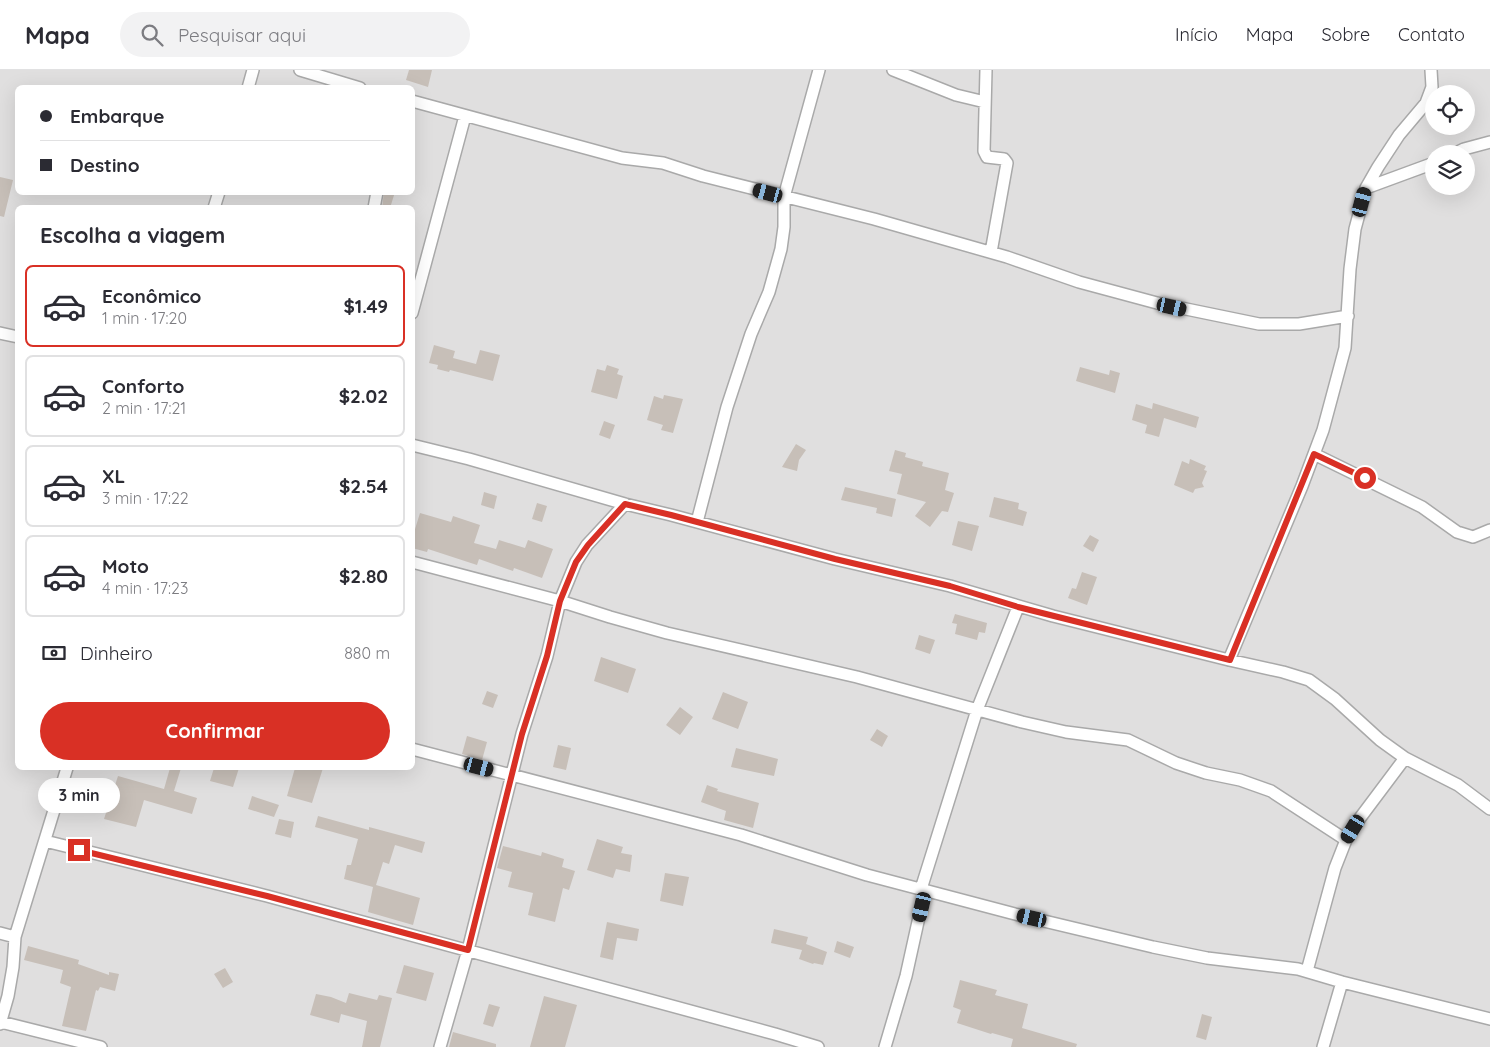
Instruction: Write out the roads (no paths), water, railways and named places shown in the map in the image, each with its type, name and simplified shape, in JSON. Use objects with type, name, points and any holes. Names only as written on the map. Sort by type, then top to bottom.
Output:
[{"type":"street","points":[[249,85],[253,70]]},
{"type":"street","points":[[300,70],[350,85]]},
{"type":"street","points":[[697,522],[727,407],[751,334],[769,292],[781,249],[784,227],[784,197],[819,70]]},
{"type":"street","points":[[893,70],[956,95],[985,102]]},
{"type":"street","points":[[986,70],[985,155],[987,157],[1004,159],[1008,163],[991,252]]},
{"type":"street","points":[[1230,660],[1323,430],[1345,348],[1350,269],[1355,229],[1366,188],[1399,135],[1426,102],[1432,86],[1431,70]]},
{"type":"street","points":[[415,103],[622,158],[663,164],[703,176],[874,219],[991,252],[1079,282],[1157,303],[1250,323],[1299,324],[1348,316]]},
{"type":"street","points":[[415,302],[465,116]]},
{"type":"street","points":[[1475,146],[1490,142]]},
{"type":"street","points":[[1366,188],[1425,166]]},
{"type":"street","points":[[0,333],[15,336]]},
{"type":"street","points":[[415,446],[469,459],[625,504],[835,559],[950,586],[1018,607],[1309,680],[1335,699],[1380,740],[1405,758],[1458,786],[1490,809]]},
{"type":"street","points":[[1314,454],[1422,507],[1457,532],[1473,537],[1490,530]]},
{"type":"street","points":[[440,1047],[468,950],[522,734],[547,656],[560,601],[576,562],[588,545],[625,504]]},
{"type":"street","points":[[415,563],[560,601],[667,633],[857,677],[1022,722],[1066,732],[1128,740],[1176,763],[1240,780],[1271,791],[1346,840]]},
{"type":"street","points":[[885,1047],[906,976],[923,890],[977,710],[1018,607]]},
{"type":"street","points":[[415,750],[741,835],[867,875],[923,890],[1153,947],[1207,958],[1307,971],[1342,982],[1490,1019]]},
{"type":"street","points":[[1307,971],[1336,868],[1346,840],[1405,758]]},
{"type":"street","points":[[66,770],[15,937],[13,967],[0,1023],[101,1047]]},
{"type":"street","points":[[45,841],[267,896],[818,1047]]},
{"type":"street","points":[[0,933],[15,937]]},
{"type":"street","points":[[1323,1047],[1342,982]]}]
